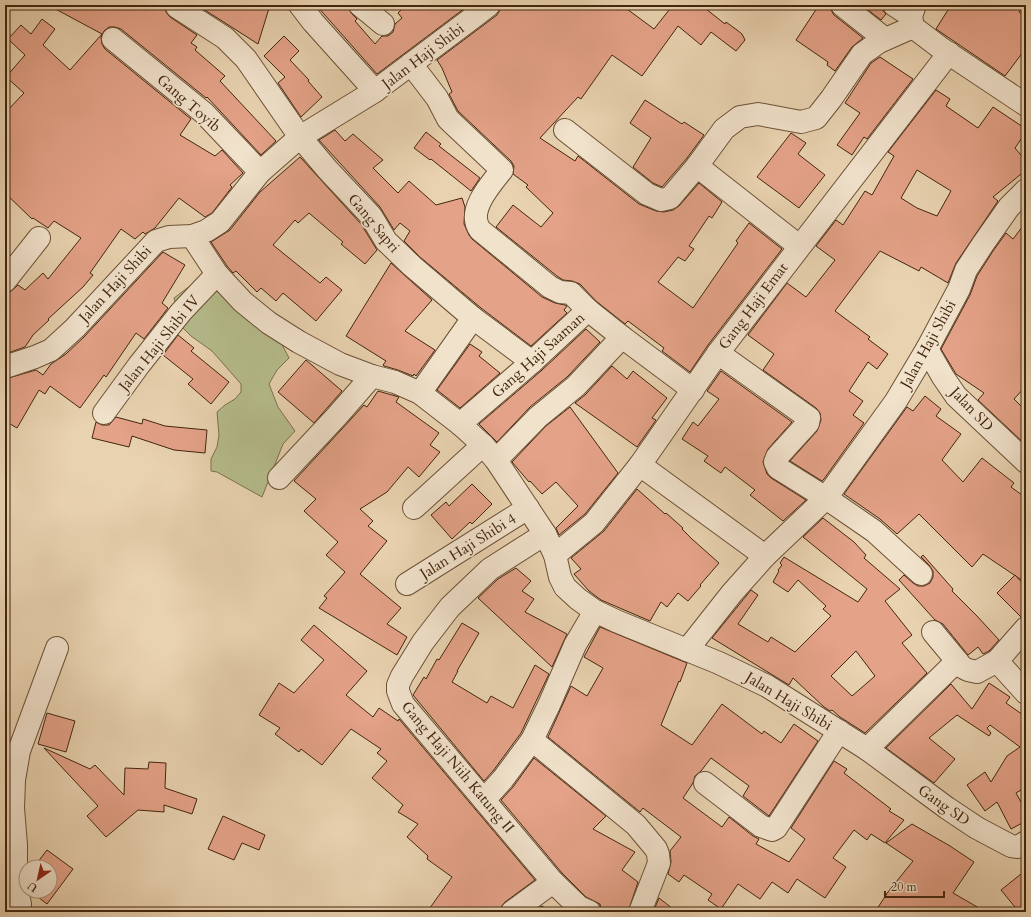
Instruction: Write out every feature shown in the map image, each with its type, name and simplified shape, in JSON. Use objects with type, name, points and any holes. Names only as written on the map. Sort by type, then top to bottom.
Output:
[{"type":"street","name":"Jalan Haji Shibi","points":[[300,5],[312,22],[375,91]]},
{"type":"street","points":[[360,5],[383,24]]},
{"type":"street","name":"Jalan Haji Shibi","points":[[5,367],[51,350],[75,328],[156,241],[169,237],[192,236],[206,231],[220,222],[260,172],[300,137],[375,91],[489,5]]},
{"type":"street","points":[[842,5],[885,39]]},
{"type":"street","name":"Gang Sapri","points":[[177,7],[225,38],[242,54],[257,73],[300,137],[327,169],[371,216],[386,241],[412,266],[474,318],[532,362]]},
{"type":"street","points":[[565,130],[647,194],[661,200],[670,198],[697,166],[724,128],[740,117],[758,114],[801,122],[816,118],[862,54],[885,39],[908,13],[949,53],[1026,105]]},
{"type":"street","name":"Gang Toyib","points":[[113,39],[204,113],[260,172]]},
{"type":"street","name":"Gang Haji Emat","points":[[555,555],[594,523],[640,465],[718,353],[949,53]]},
{"type":"street","points":[[411,64],[438,98],[448,119],[502,170],[486,191],[478,205],[476,219],[477,226],[550,288],[560,292],[571,293],[588,310]]},
{"type":"street","points":[[697,166],[800,246]]},
{"type":"street","name":"Jalan Haji Shibi","points":[[705,783],[761,826],[772,830],[776,828],[839,731],[767,686],[687,650],[732,593],[765,556],[826,498],[896,401],[927,349],[959,289],[966,270],[1009,207],[1026,190]]},
{"type":"street","points":[[192,236],[217,274],[243,302],[269,324],[340,364],[372,376],[395,382],[420,393],[460,424],[490,453],[528,508],[545,534],[555,555],[560,577],[565,587],[578,599],[594,611],[652,637],[687,650]]},
{"type":"street","points":[[5,281],[39,238]]},
{"type":"street","name":"Jalan Haji Shibi IV","points":[[104,413],[139,365],[181,312],[217,274]]},
{"type":"street","name":"Gang Haji Saaman","points":[[460,424],[532,362],[588,310],[693,390]]},
{"type":"street","points":[[420,393],[474,318]]},
{"type":"street","points":[[414,508],[538,417],[576,386],[622,337]]},
{"type":"street","name":"Jalan SD","points":[[927,349],[956,396],[1026,462]]},
{"type":"street","points":[[718,353],[809,418],[808,423],[776,457],[775,462],[778,468],[826,498],[874,531],[921,574]]},
{"type":"street","points":[[280,478],[372,376]]},
{"type":"street","points":[[640,465],[765,556]]},
{"type":"street","name":"Jalan Haji Shibi 4","points":[[408,584],[528,508]]},
{"type":"street","name":"Gang Haji Niih Katung II","points":[[545,534],[490,569],[450,607],[423,642],[402,676],[398,684],[398,691],[403,704],[552,882],[579,907],[590,912]]},
{"type":"street","points":[[484,800],[532,740],[557,688],[575,645],[594,611]]},
{"type":"street","points":[[933,632],[962,667],[977,672],[997,661],[1026,628]]},
{"type":"street","points":[[19,912],[20,904],[16,886],[16,845],[13,808],[14,780],[19,752],[57,648]]},
{"type":"street","points":[[867,749],[957,661]]},
{"type":"street","points":[[997,661],[1026,693]]},
{"type":"street","name":"Gang SD","points":[[839,731],[867,749],[976,828],[1011,846],[1018,847],[1026,842]]},
{"type":"street","points":[[532,740],[636,825],[656,849],[659,863],[640,912]]},
{"type":"street","points":[[512,912],[552,882]]},
{"type":"green space","points":[[202,277],[278,337],[289,358],[277,370],[269,384],[278,407],[295,431],[283,444],[262,497],[217,472],[211,471],[211,459],[217,447],[219,435],[217,412],[235,399],[241,392],[241,384],[212,351],[191,336],[181,326],[174,298]]},
{"type":"building","points":[[48,5],[165,5],[166,12],[170,17],[197,35],[191,43],[197,47],[195,50],[225,76],[220,81],[276,141],[261,155],[207,97],[206,98],[121,29],[109,27],[104,31],[101,37],[102,44],[105,49],[191,119],[180,135],[215,156],[222,150],[243,173],[230,185],[232,187],[212,213],[205,217],[179,198],[155,228],[145,234],[143,232],[135,239],[121,229],[90,273],[93,275],[83,287],[48,319],[49,320],[33,335],[25,347],[5,354],[5,293],[10,292],[18,285],[25,290],[43,273],[48,279],[81,238],[54,221],[48,228],[33,218],[32,219],[5,193],[5,113],[24,93],[6,77],[25,55],[8,39],[21,25],[31,34],[42,19],[55,29],[43,45],[70,70],[102,34]]},
{"type":"building","points":[[197,5],[270,5],[258,44]]},
{"type":"building","points":[[316,5],[347,5],[357,19],[355,21],[375,44],[382,36],[388,36],[393,32],[395,24],[402,18],[398,13],[406,5],[469,5],[377,74]]},
{"type":"building","points":[[501,5],[627,5],[627,9],[654,29],[673,5],[701,5],[725,24],[726,22],[742,34],[745,40],[736,51],[711,32],[701,45],[678,26],[642,76],[612,55],[581,99],[578,97],[540,138],[575,161],[578,156],[639,204],[656,211],[664,212],[673,210],[679,206],[699,183],[722,202],[712,218],[709,216],[689,246],[694,249],[685,261],[678,257],[658,282],[693,308],[738,243],[736,241],[749,223],[782,249],[708,345],[690,372],[662,351],[664,348],[628,321],[625,324],[596,301],[580,284],[563,280],[557,276],[496,227],[513,205],[541,227],[553,213],[526,187],[528,185],[513,174],[514,166],[511,161],[458,111],[449,94],[452,92],[437,60],[497,15]]},
{"type":"building","points":[[819,5],[830,5],[834,15],[863,38],[852,47],[835,71],[827,65],[828,62],[796,40]]},
{"type":"building","points":[[862,5],[878,5],[886,14],[881,20]]},
{"type":"building","points":[[951,5],[1024,5],[1019,12],[1026,17],[1026,48],[1005,76],[936,29]]},
{"type":"building","points":[[284,36],[299,51],[290,60],[309,80],[308,81],[322,97],[301,117],[278,83],[285,77],[264,56]]},
{"type":"building","points":[[880,57],[913,79],[867,139],[864,137],[852,155],[837,145],[860,113],[845,103],[871,63]]},
{"type":"building","points":[[936,90],[950,99],[946,106],[978,128],[993,107],[1026,129],[1026,132],[1015,148],[1026,161],[1026,170],[993,197],[998,201],[956,263],[948,283],[921,267],[919,271],[880,251],[835,311],[870,337],[868,339],[888,354],[877,369],[868,362],[849,391],[863,401],[853,415],[864,423],[822,481],[790,461],[817,431],[821,420],[820,413],[816,408],[763,370],[774,354],[748,335],[787,283],[806,297],[835,260],[816,246],[836,220],[843,225],[865,191],[872,195],[894,156],[888,152]],"holes":[[[917,170],[951,191],[937,216],[917,208],[901,198]]]},
{"type":"building","points":[[645,100],[682,124],[684,122],[704,135],[687,158],[662,187],[653,183],[633,167],[651,138],[630,123]]},
{"type":"building","points":[[335,130],[345,141],[353,134],[383,160],[373,168],[398,193],[409,181],[436,205],[462,198],[465,207],[464,224],[472,239],[542,297],[555,303],[567,306],[564,310],[567,313],[531,346],[481,308],[420,257],[404,241],[410,231],[400,223],[394,230],[380,207],[319,140]]},
{"type":"building","points":[[426,132],[441,144],[439,146],[480,178],[471,191],[431,159],[430,160],[414,148]]},
{"type":"building","points":[[791,133],[806,143],[798,154],[825,175],[799,208],[757,177]]},
{"type":"building","points":[[300,157],[361,224],[377,250],[365,264],[341,244],[343,242],[309,213],[298,223],[295,220],[273,245],[320,283],[326,277],[342,290],[316,321],[283,293],[276,301],[261,288],[257,292],[236,271],[233,273],[211,242],[230,230],[260,192]]},
{"type":"building","points":[[1026,222],[1026,386],[1014,399],[1026,411],[1026,445],[978,400],[984,393],[956,374],[941,349],[970,295],[977,276],[993,251],[1006,233],[1013,239]]},
{"type":"building","points":[[163,252],[185,265],[162,303],[168,308],[144,339],[136,333],[106,377],[104,375],[80,408],[50,386],[45,394],[39,390],[17,428],[5,421],[5,379],[36,370],[43,375],[51,364],[66,354],[84,337]]},
{"type":"building","points":[[391,263],[432,300],[405,331],[435,350],[416,376],[414,374],[413,376],[384,366],[383,365],[386,361],[346,336]]},
{"type":"building","points":[[586,329],[600,342],[567,377],[530,407],[497,442],[479,424],[541,371]]},
{"type":"building","points":[[178,335],[194,348],[191,351],[229,382],[211,404],[188,384],[193,379],[163,355]]},
{"type":"building","points":[[470,344],[482,352],[479,356],[500,373],[460,408],[437,390]]},
{"type":"building","points":[[306,360],[342,391],[314,423],[278,392]]},
{"type":"building","points":[[612,366],[627,379],[633,371],[667,398],[652,418],[656,420],[637,447],[575,403],[585,395]]},
{"type":"building","points":[[721,371],[792,422],[768,449],[763,462],[767,474],[771,478],[806,500],[783,521],[750,495],[755,490],[725,467],[721,473],[704,461],[708,456],[682,439],[693,422],[698,426],[719,399],[707,391]]},
{"type":"building","points":[[378,391],[399,397],[396,402],[439,433],[430,445],[440,452],[419,477],[408,467],[387,492],[360,509],[373,521],[368,526],[387,541],[360,574],[401,608],[387,624],[407,637],[397,655],[319,608],[327,598],[324,596],[345,572],[326,555],[338,542],[304,511],[316,499],[294,481],[364,405],[367,407]]},
{"type":"building","points":[[925,396],[941,409],[936,416],[961,434],[942,460],[963,482],[982,458],[1014,483],[1011,487],[1026,498],[1026,583],[983,554],[972,567],[919,514],[897,534],[880,519],[844,494],[907,407],[913,411]]},
{"type":"building","points":[[570,407],[618,473],[585,514],[559,535],[556,528],[578,506],[556,482],[542,494],[530,481],[529,482],[512,462],[546,426]]},
{"type":"building","points":[[116,417],[142,424],[143,419],[165,426],[207,430],[205,453],[174,450],[132,436],[129,447],[92,438],[96,422],[102,425],[109,425]]},
{"type":"building","points":[[472,484],[492,504],[472,524],[470,522],[452,539],[431,515],[446,502],[449,506]]},
{"type":"building","points":[[637,489],[683,528],[682,529],[692,539],[719,563],[688,601],[678,593],[667,607],[661,602],[650,621],[601,600],[589,591],[574,574],[581,569],[571,558],[604,531]]},
{"type":"building","points":[[823,518],[854,542],[866,555],[864,558],[900,589],[885,601],[912,635],[902,643],[927,673],[865,733],[832,710],[830,711],[824,707],[793,678],[789,685],[712,638],[751,590],[758,595],[738,624],[768,642],[771,637],[795,652],[831,616],[823,609],[826,606],[798,580],[788,592],[773,582],[782,565],[780,563],[784,557],[858,602],[867,589],[803,537]],"holes":[[[856,651],[875,676],[852,696],[831,676]]]},
{"type":"building","points":[[923,555],[953,589],[952,591],[999,640],[989,651],[983,654],[978,647],[968,655],[943,624],[935,620],[899,580],[904,575],[918,586],[924,586],[930,583],[933,577],[933,571],[921,557]]},
{"type":"building","points":[[516,568],[531,581],[522,591],[534,599],[525,612],[567,634],[552,667],[478,598],[498,579]]},
{"type":"building","points":[[1015,575],[1026,587],[1026,616],[1021,617],[997,593]]},
{"type":"building","points":[[462,623],[479,633],[452,682],[487,703],[491,696],[513,708],[535,665],[549,674],[521,733],[484,781],[413,695],[424,677],[426,679],[437,659],[439,660]]},
{"type":"building","points":[[314,625],[367,671],[346,695],[373,717],[379,708],[398,721],[399,719],[535,880],[505,902],[501,907],[500,912],[427,912],[452,877],[427,859],[428,856],[407,837],[418,824],[398,812],[403,805],[372,778],[387,761],[377,753],[381,749],[351,729],[322,765],[301,749],[299,752],[275,734],[280,728],[259,715],[279,683],[294,693],[324,660],[301,640]]},
{"type":"building","points":[[600,627],[687,663],[661,725],[692,745],[722,704],[762,734],[764,731],[781,743],[794,724],[818,741],[769,816],[743,796],[749,786],[711,758],[695,776],[693,783],[683,798],[722,827],[729,817],[759,839],[756,844],[789,862],[805,839],[791,828],[834,761],[847,769],[844,773],[891,809],[889,811],[904,820],[885,843],[871,834],[867,840],[854,830],[833,858],[846,867],[825,898],[797,879],[788,893],[772,882],[760,899],[738,884],[721,909],[708,900],[712,894],[684,875],[679,882],[668,874],[671,862],[670,851],[681,837],[643,808],[640,812],[548,737],[571,686],[587,696],[603,668],[584,657]]},
{"type":"building","points":[[989,683],[1010,697],[1006,703],[1026,717],[1026,787],[1016,793],[1026,811],[1026,821],[1011,829],[997,802],[985,811],[967,785],[985,772],[991,782],[1007,756],[1020,747],[990,725],[987,728],[991,733],[989,736],[957,715],[929,738],[955,759],[934,783],[886,748],[951,684],[972,709]]},
{"type":"building","points":[[47,713],[75,721],[66,752],[38,744]]},
{"type":"building","points":[[44,748],[90,769],[95,765],[124,795],[125,768],[148,769],[149,762],[166,763],[165,788],[197,799],[192,814],[164,805],[164,812],[138,810],[106,837],[87,816],[98,806]]},
{"type":"building","points":[[534,758],[606,816],[593,829],[635,852],[622,870],[638,882],[628,912],[602,912],[600,904],[586,897],[562,873],[501,800],[513,787]]},
{"type":"building","points":[[223,816],[265,835],[259,850],[242,843],[234,860],[208,849]]},
{"type":"building","points":[[912,824],[974,862],[953,893],[986,912],[875,912],[888,892],[913,861],[886,843]]},
{"type":"building","points":[[47,850],[73,869],[58,889],[58,859],[40,859]]},
{"type":"building","points":[[1026,870],[1026,912],[1019,912],[1001,890]]},
{"type":"building","points":[[659,898],[677,912],[653,912]]},
{"type":"building","points":[[40,899],[51,899],[47,904]]},
{"type":"building","points":[[542,906],[551,912],[533,912]]}]
